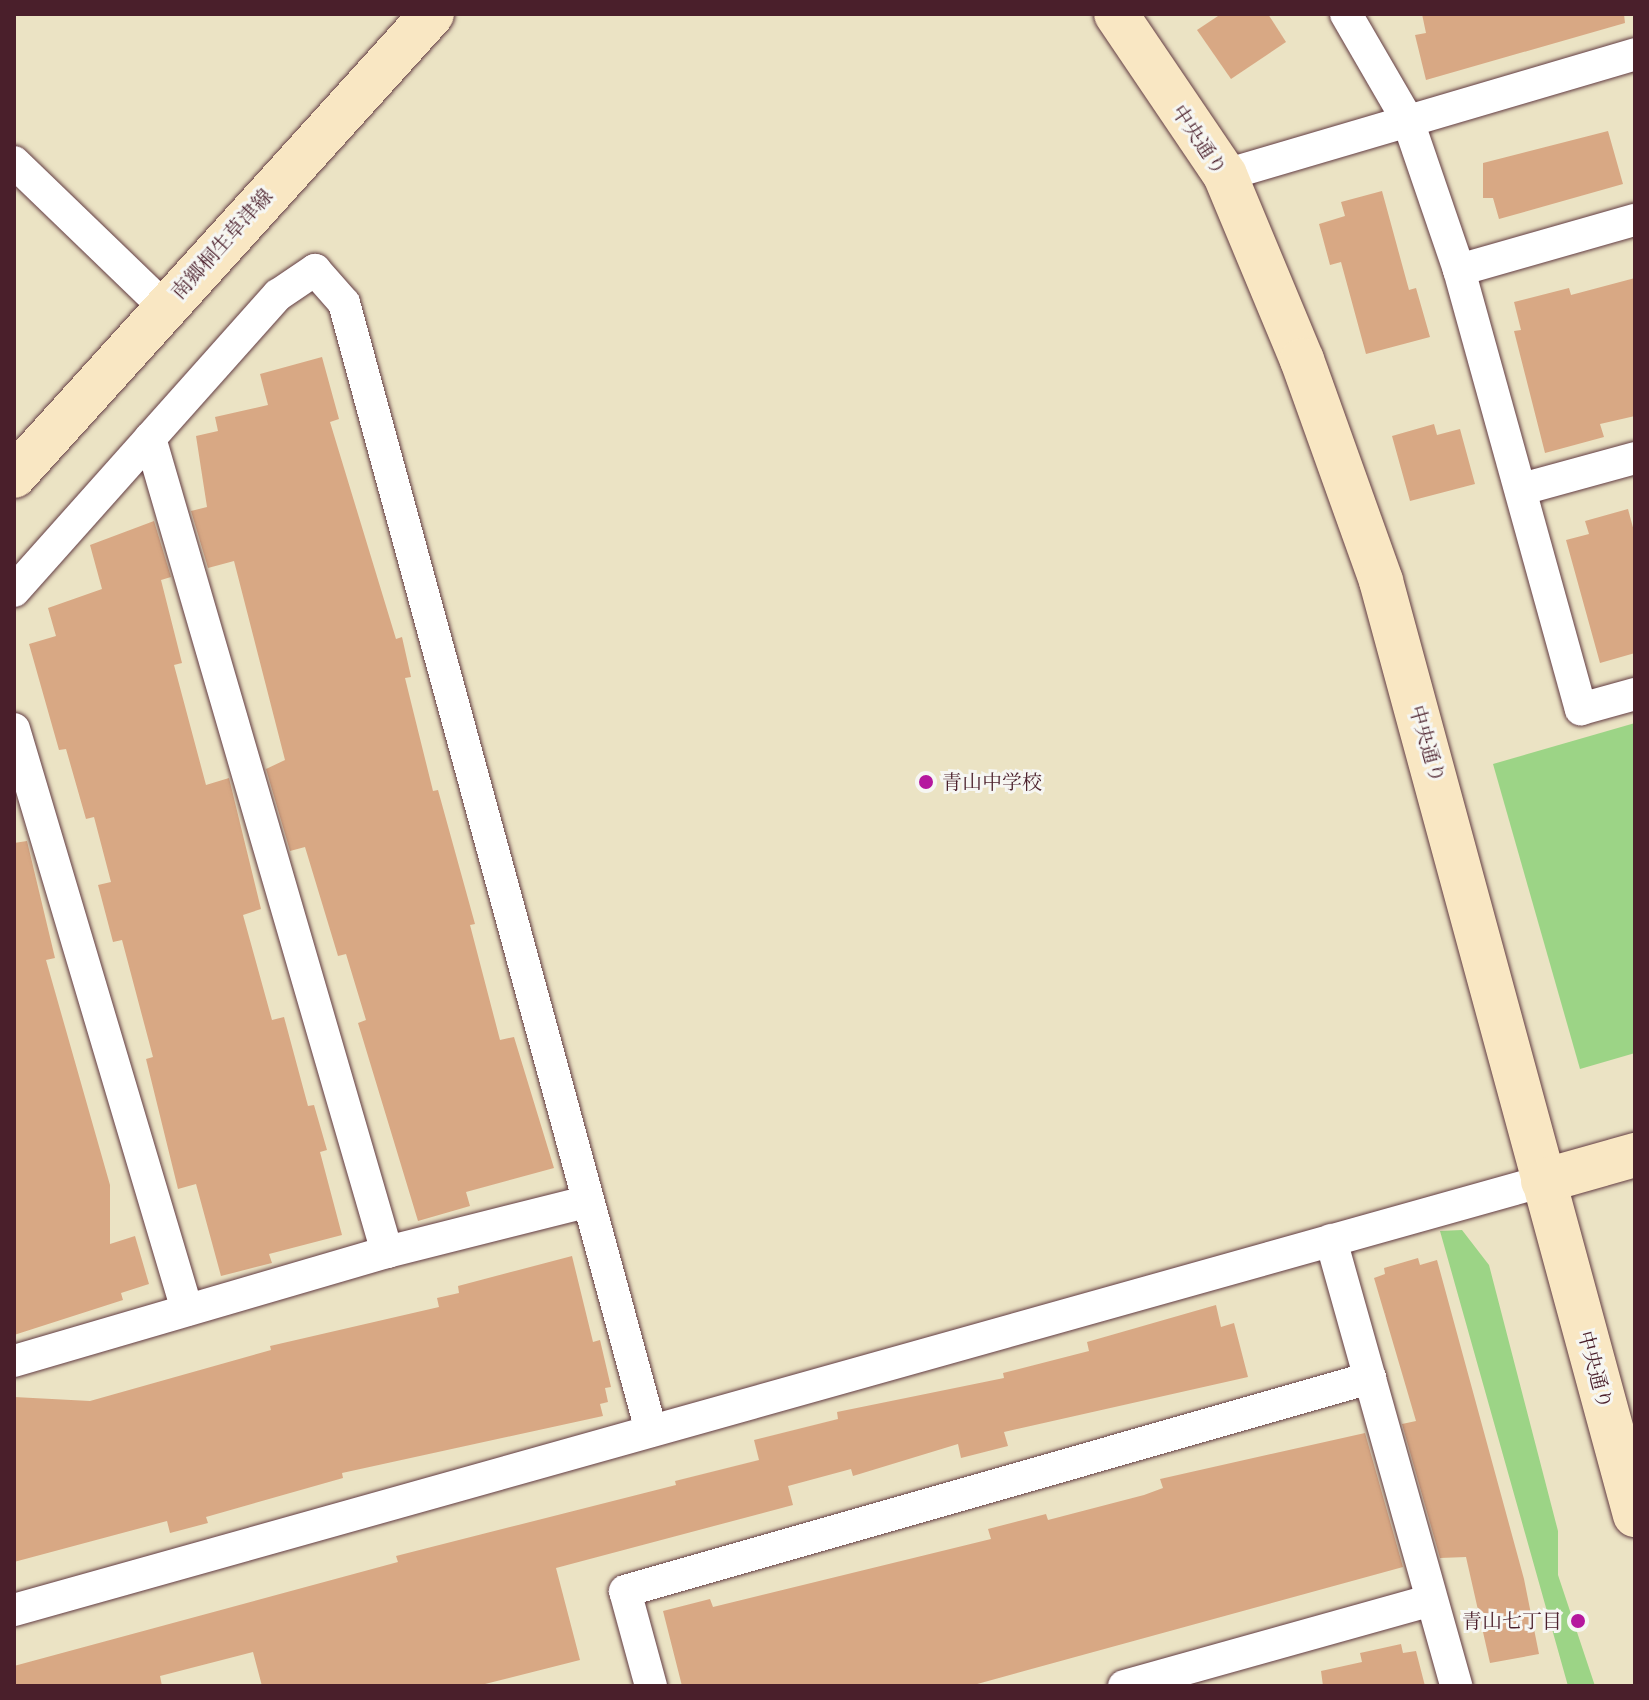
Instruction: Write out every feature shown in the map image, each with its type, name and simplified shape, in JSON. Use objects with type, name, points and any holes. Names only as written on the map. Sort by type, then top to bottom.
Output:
[{"type":"street","name":"南郷桐生草津線","points":[[14,476],[432,14]]},
{"type":"street","name":"中央通り","points":[[1116,14],[1225,175],[1302,360],[1381,581],[1635,1515]]},
{"type":"street","points":[[1346,14],[1408,121],[1459,270],[1581,709],[1635,694]]},
{"type":"street","points":[[1225,175],[1635,54]]},
{"type":"street","points":[[14,162],[164,307]]},
{"type":"street","points":[[1459,270],[1635,220]]},
{"type":"street","points":[[14,591],[278,295],[315,270],[344,303],[586,1202],[651,1431]]},
{"type":"street","points":[[150,438],[387,1252]]},
{"type":"street","points":[[1522,489],[1635,458]]},
{"type":"street","points":[[14,729],[187,1310]]},
{"type":"street","points":[[14,1610],[1635,1155]]},
{"type":"street","points":[[14,1361],[387,1252],[586,1202]]},
{"type":"street","points":[[1331,1240],[1456,1686]]},
{"type":"street","points":[[651,1686],[625,1591],[1370,1378]]},
{"type":"street","points":[[1124,1686],[1431,1600]]},
{"type":"green space","points":[[1635,723],[1635,1053],[1580,1069],[1493,764]]},
{"type":"green space","points":[[1462,1230],[1489,1265],[1558,1531],[1558,1575],[1595,1686],[1568,1686],[1440,1231]]},
{"type":"building","points":[[1221,14],[1268,14],[1286,42],[1231,79],[1197,30]]},
{"type":"building","points":[[1422,14],[1624,14],[1625,23],[1426,80],[1415,35],[1426,33]]},
{"type":"building","points":[[1608,131],[1623,184],[1499,219],[1493,198],[1483,198],[1483,163]]},
{"type":"building","points":[[1382,191],[1409,290],[1416,288],[1430,337],[1366,354],[1341,262],[1330,265],[1319,224],[1345,216],[1341,202]]},
{"type":"building","points":[[1635,278],[1635,416],[1600,424],[1604,437],[1545,453],[1514,331],[1521,330],[1514,302],[1569,288],[1571,295]]},
{"type":"building","points":[[322,357],[339,419],[330,422],[396,639],[402,637],[411,677],[405,678],[433,791],[438,790],[475,924],[470,925],[500,1040],[514,1037],[554,1168],[466,1192],[470,1206],[418,1221],[358,1023],[366,1020],[346,954],[338,956],[305,847],[290,851],[266,769],[285,760],[234,561],[208,568],[191,511],[207,507],[196,436],[218,431],[215,417],[268,405],[260,374]]},
{"type":"building","points":[[1434,424],[1437,435],[1460,429],[1475,484],[1410,501],[1392,436]]},
{"type":"building","points":[[1628,509],[1635,535],[1635,653],[1600,663],[1566,540],[1589,534],[1585,521]]},
{"type":"building","points":[[154,521],[171,577],[161,580],[182,663],[174,665],[206,785],[229,778],[261,909],[243,915],[272,1020],[284,1017],[308,1106],[314,1105],[327,1150],[320,1152],[342,1235],[269,1254],[272,1263],[221,1276],[196,1184],[178,1189],[146,1059],[153,1057],[122,940],[113,942],[98,885],[111,882],[94,817],[86,819],[66,749],[59,750],[29,644],[56,636],[48,608],[102,589],[90,545]]},
{"type":"building","points":[[27,841],[55,958],[46,960],[110,1185],[110,1244],[135,1236],[149,1284],[121,1293],[123,1300],[14,1335],[14,843]]},
{"type":"building","points":[[572,1256],[593,1342],[600,1340],[611,1387],[605,1388],[608,1402],[600,1404],[603,1416],[342,1473],[343,1478],[206,1517],[208,1523],[170,1533],[167,1521],[14,1562],[14,1397],[90,1401],[271,1350],[270,1346],[439,1307],[437,1298],[459,1293],[458,1286]]},
{"type":"building","points":[[1418,1258],[1420,1265],[1437,1260],[1524,1579],[1539,1654],[1490,1663],[1466,1557],[1440,1558],[1402,1424],[1416,1421],[1374,1278],[1385,1274],[1384,1268]]},
{"type":"building","points":[[1216,1305],[1221,1327],[1234,1323],[1248,1377],[1004,1432],[1008,1446],[961,1458],[958,1444],[853,1476],[851,1469],[788,1486],[793,1505],[556,1568],[580,1660],[477,1686],[262,1686],[253,1652],[160,1676],[162,1686],[14,1686],[14,1666],[398,1562],[396,1556],[676,1485],[675,1481],[759,1460],[754,1440],[838,1419],[837,1412],[1004,1378],[1003,1373],[1089,1351],[1087,1342]]},
{"type":"building","points":[[1365,1433],[1403,1567],[970,1686],[682,1686],[663,1611],[710,1599],[713,1607],[991,1539],[988,1529],[1046,1514],[1048,1520],[1144,1495],[1163,1488],[1160,1479]]},
{"type":"building","points":[[1401,1644],[1403,1653],[1416,1651],[1425,1686],[1323,1686],[1321,1671],[1362,1662],[1360,1653]]},
{"type":"place","name":"青山中学校","points":[[926,782]]},
{"type":"place","name":"青山七丁目","points":[[1578,1621]]}]
